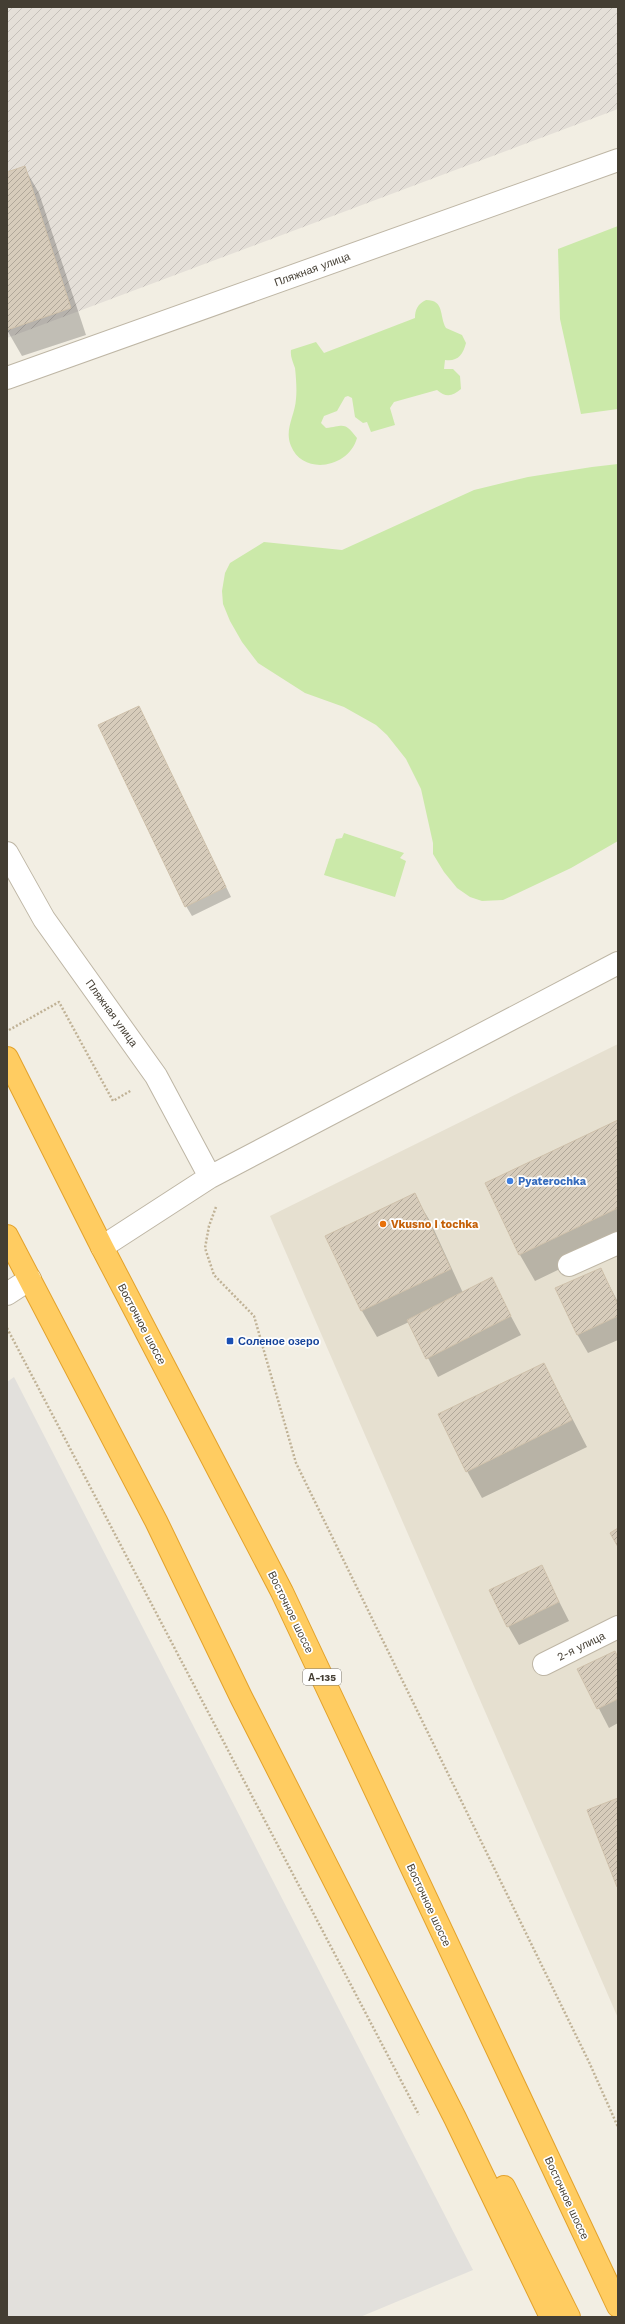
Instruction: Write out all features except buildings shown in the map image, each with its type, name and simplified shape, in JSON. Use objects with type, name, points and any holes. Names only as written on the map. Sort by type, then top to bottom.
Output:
[{"type":"highway","name":"Восточное шоссе","points":[[7,1058],[102,1247],[282,1592],[618,2306]]},
{"type":"highway","points":[[7,1236],[156,1521],[241,1697],[456,2118],[552,2317]]},
{"type":"highway","points":[[456,2118],[484,2148],[521,2217],[569,2317]]},
{"type":"highway","points":[[577,2218],[581,2246],[611,2310],[612,2317]]},
{"type":"street","name":"Пляжная улица","points":[[7,378],[618,160]]},
{"type":"street","name":"Пляжная улица","points":[[7,854],[44,919],[156,1076],[210,1177]]},
{"type":"street","points":[[102,1247],[210,1177],[618,963]]},
{"type":"street","points":[[569,1265],[618,1243]]},
{"type":"street","points":[[7,1294],[30,1279]]},
{"type":"street","name":"2-я улица","points":[[544,1664],[618,1627]]},
{"type":"path","points":[[7,1031],[59,1002],[113,1101]]},
{"type":"path","points":[[210,1177],[217,1197],[216,1210],[209,1226],[205,1248],[214,1275],[254,1316],[296,1462],[589,2062],[618,2127]]},
{"type":"path","points":[[7,1328],[421,2119]]},
{"type":"shaded area","points":[[7,7],[618,7],[618,109],[7,338]]},
{"type":"shaded area","points":[[618,1044],[618,2018],[270,1216]]},
{"type":"shaded area","points":[[14,1377],[473,2270],[360,2317],[7,2317],[7,1382]]},
{"type":"green space","points":[[618,226],[618,409],[581,414],[560,319],[558,249]]},
{"type":"green space","points":[[426,300],[432,301],[439,306],[446,328],[462,335],[466,343],[459,357],[453,360],[445,360],[444,369],[453,369],[460,376],[461,389],[452,395],[440,393],[437,390],[394,402],[390,408],[395,425],[371,432],[367,422],[363,423],[355,417],[352,398],[348,396],[345,397],[337,411],[324,416],[321,423],[326,428],[343,426],[349,429],[357,438],[352,448],[345,456],[336,462],[326,464],[315,465],[305,462],[297,456],[289,440],[289,428],[295,405],[296,392],[295,368],[291,357],[291,350],[316,342],[324,353],[415,318],[418,307]]},
{"type":"green space","points":[[618,464],[618,841],[571,868],[503,900],[482,901],[470,897],[457,888],[444,872],[433,854],[433,843],[421,789],[406,759],[387,735],[376,725],[344,707],[305,693],[258,663],[242,642],[230,621],[223,604],[222,591],[225,573],[230,563],[264,542],[342,550],[474,490],[528,477]]},
{"type":"green space","points":[[344,833],[404,853],[400,858],[406,861],[395,897],[324,875],[336,839],[342,838]]},
{"type":"place","name":"Pyaterochka","points":[[510,1181]]},
{"type":"place","name":"Vkusno i tochka","points":[[383,1224]]},
{"type":"place","name":"Соленое озеро","points":[[230,1341]]}]
